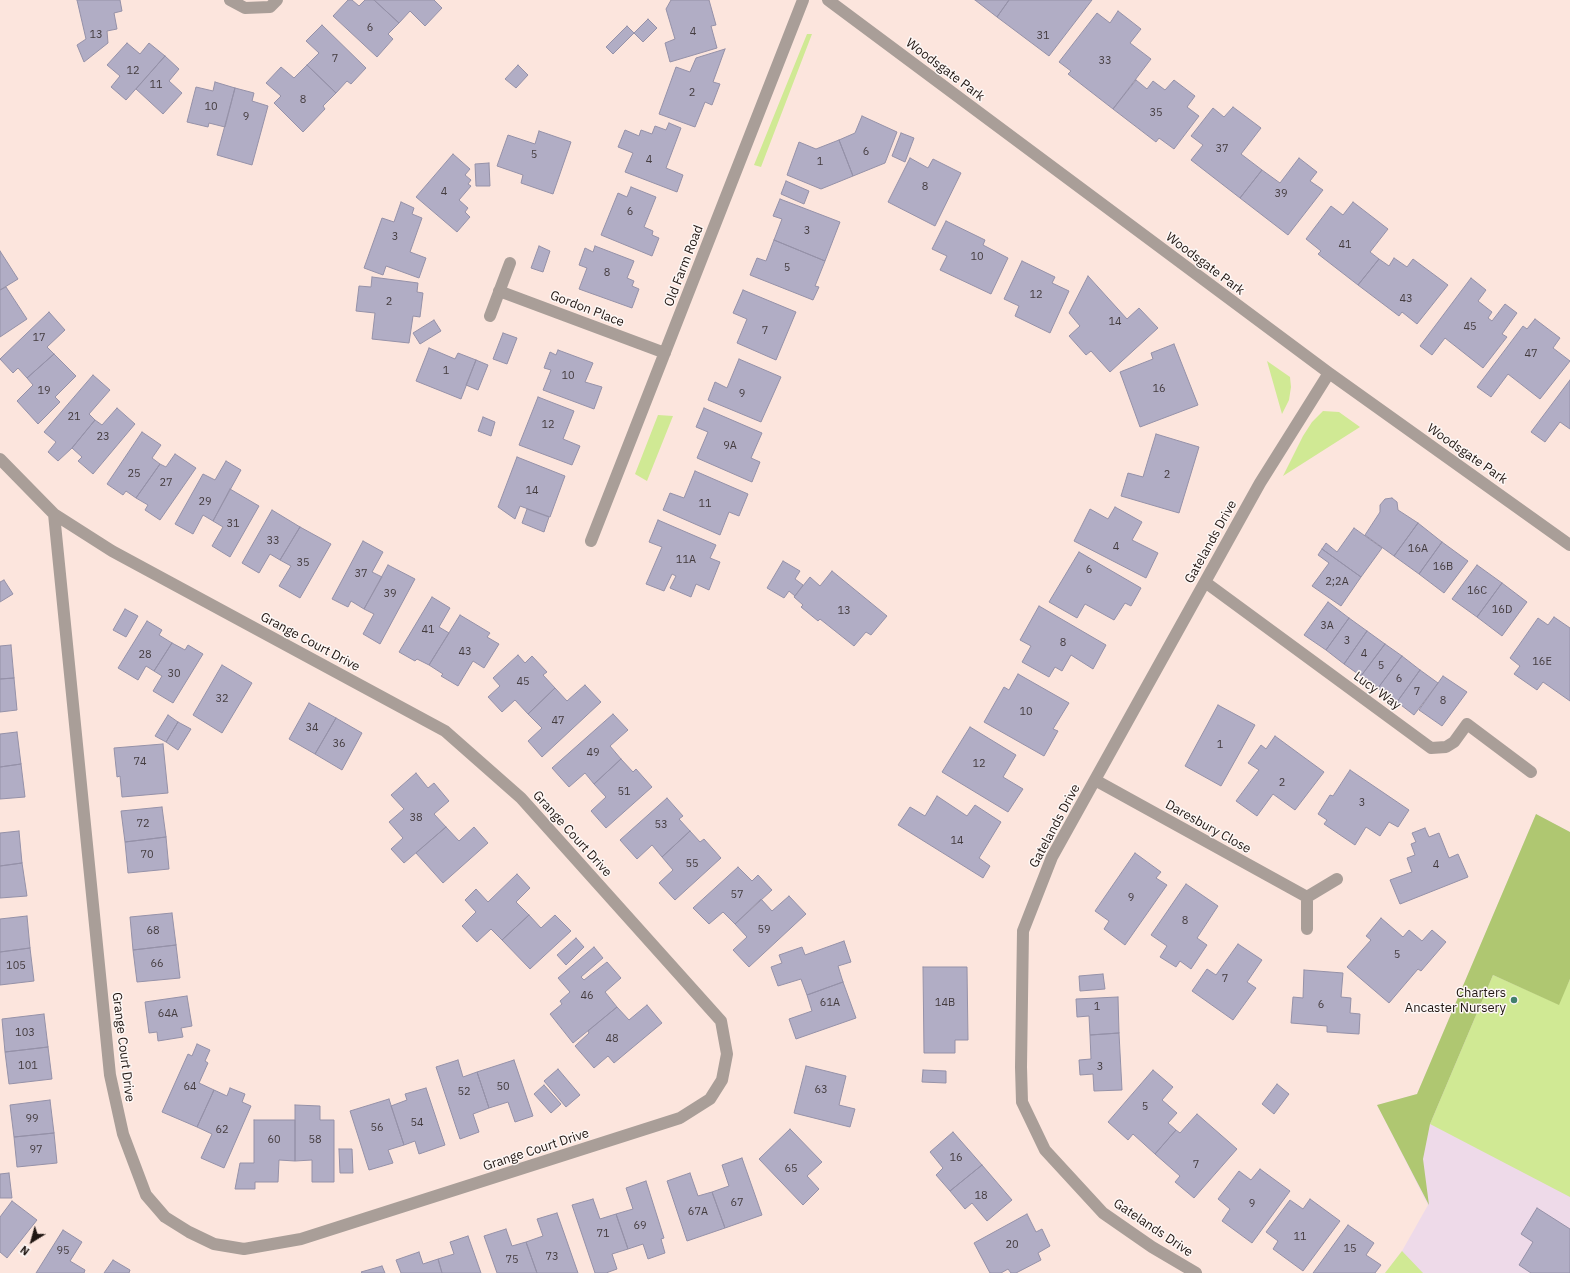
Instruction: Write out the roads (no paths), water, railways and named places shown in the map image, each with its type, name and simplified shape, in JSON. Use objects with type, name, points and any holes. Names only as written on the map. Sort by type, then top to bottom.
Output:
[{"type":"street","points":[[230,0],[244,8],[270,7],[277,0]]},
{"type":"street","name":"Old Farm Road","points":[[591,541],[803,0]]},
{"type":"street","name":"Woodsgate Park","points":[[828,0],[1329,373],[1570,545]]},
{"type":"street","points":[[490,316],[510,263]]},
{"type":"street","name":"Gordon Place","points":[[499,291],[665,354]]},
{"type":"street","name":"Gatelands Drive","points":[[1196,1273],[1152,1247],[1103,1213],[1045,1150],[1022,1102],[1021,1067],[1023,931],[1052,857],[1260,483],[1329,373]]},
{"type":"street","name":"Grange Court Drive","points":[[0,459],[54,514],[112,551],[445,731],[522,798],[721,1021],[727,1054],[722,1080],[710,1099],[680,1118],[301,1240],[244,1249],[214,1244],[188,1232],[166,1217],[146,1195],[123,1134],[110,1075],[54,514]]},
{"type":"street","name":"Lucy Way","points":[[1205,582],[1431,748],[1446,747],[1454,742],[1467,724],[1531,772]]},
{"type":"street","name":"Daresbury Close","points":[[1096,780],[1307,897]]},
{"type":"street","points":[[1307,929],[1307,897],[1337,879]]},
{"type":"place","name":"Charters Ancaster Nursery","points":[[1514,1000]]}]
